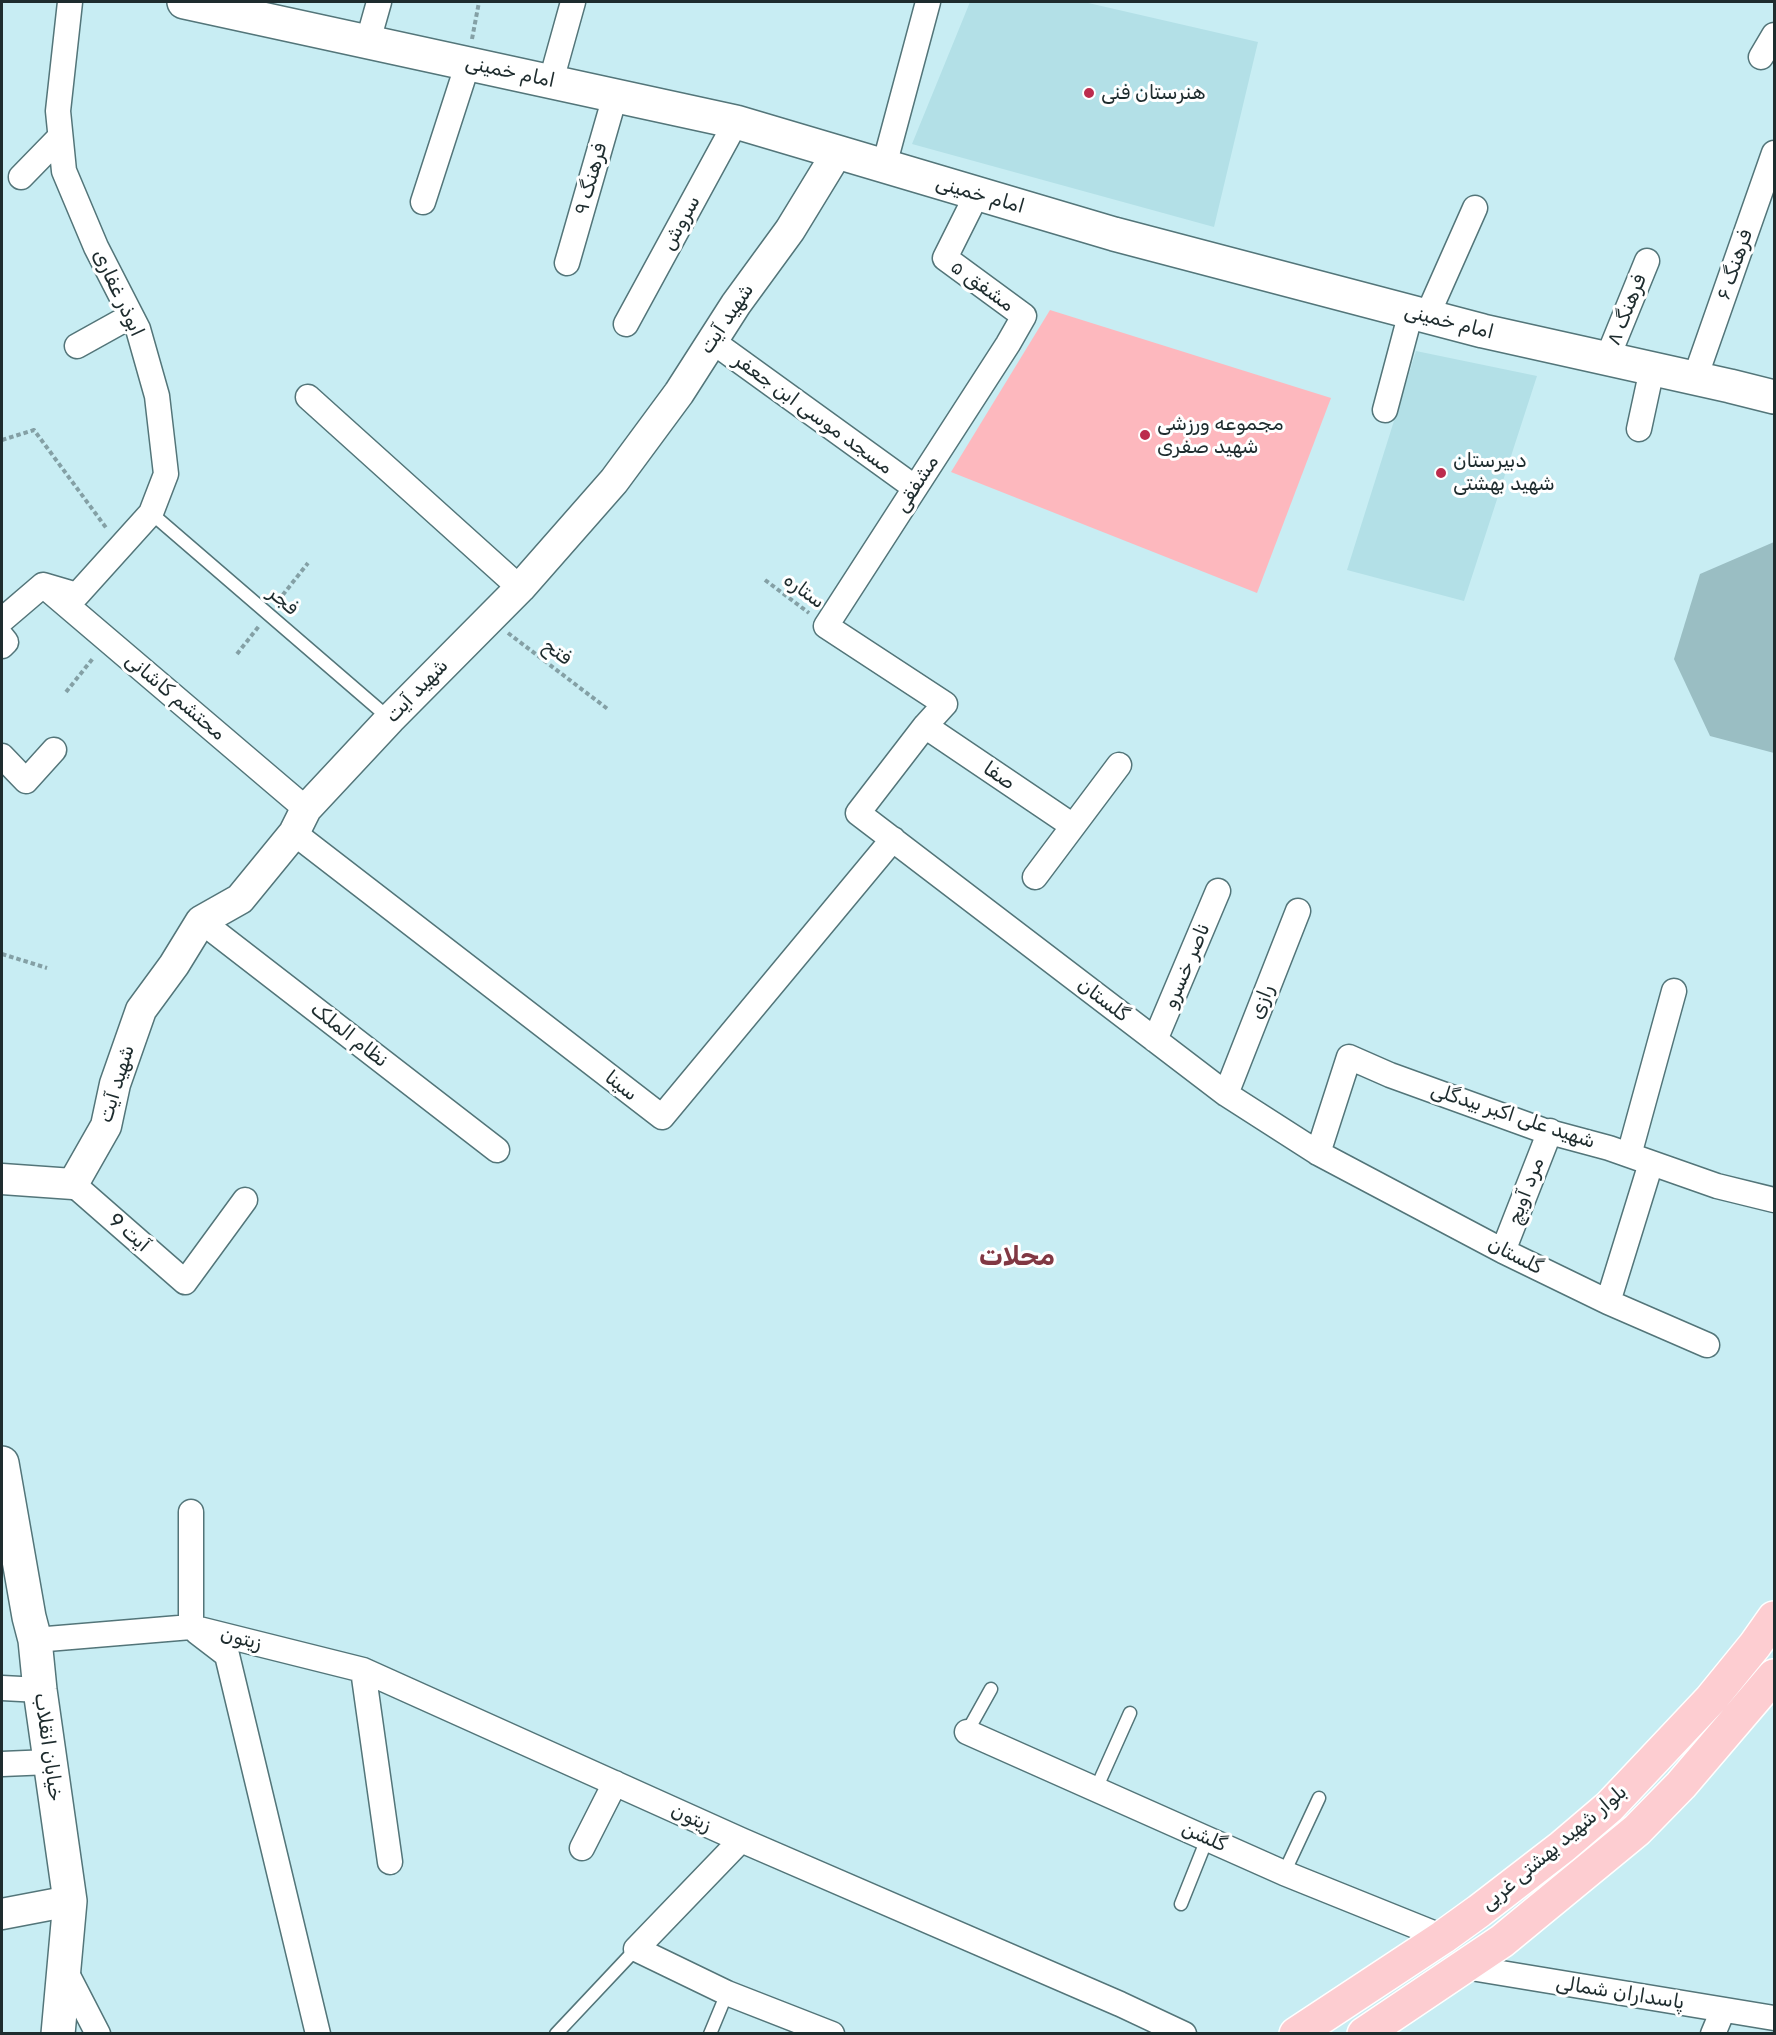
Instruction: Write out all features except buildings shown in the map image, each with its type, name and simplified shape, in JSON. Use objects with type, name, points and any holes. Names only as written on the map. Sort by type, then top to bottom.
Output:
[{"type":"main road","name":"امام خمینی","points":[[184,2],[736,122],[1114,234],[1483,332],[1774,397]]},
{"type":"main road","name":"خیابان انقلاب","points":[[2,1463],[29,1617],[36,1640],[40,1690],[70,1900],[58,2034]]},
{"type":"main road","name":"بلوار شهید بهشتی غربی","points":[[1296,2034],[1443,1937],[1562,1847],[1609,1807],[1712,1699],[1774,1618]]},
{"type":"main road","name":"بلوار شهید بهشتی غربی","points":[[1364,2034],[1502,1941],[1636,1830],[1681,1785],[1774,1676]]},
{"type":"street","name":"ابوذر غفاری","points":[[44,585],[76,595],[151,513],[166,474],[157,396],[138,329],[96,247],[64,171],[58,111],[70,2]]},
{"type":"street","points":[[368,41],[379,2]]},
{"type":"street","points":[[552,81],[573,2]]},
{"type":"street","points":[[884,166],[928,2]]},
{"type":"street","points":[[1761,57],[1774,35]]},
{"type":"street","points":[[423,202],[468,63]]},
{"type":"street","name":"فرهنگ ۹","points":[[567,263],[615,96]]},
{"type":"street","name":"سروش","points":[[626,324],[736,122]]},
{"type":"street","points":[[21,177],[60,137]]},
{"type":"street","name":"شهید آیت","points":[[73,1184],[106,1126],[115,1084],[141,1010],[174,965],[201,921],[240,899],[300,821],[390,719],[520,588],[614,481],[679,393],[736,304],[790,230],[837,153]]},
{"type":"street","name":"فرهنگ ۶","points":[[1695,378],[1774,153]]},
{"type":"street","name":"مشفق ۵","points":[[977,194],[945,258],[1024,316],[1008,344]]},
{"type":"street","points":[[1385,410],[1419,314],[1475,208]]},
{"type":"street","name":"فرهنگ ۸","points":[[1607,359],[1647,261]]},
{"type":"street","points":[[77,346],[131,316]]},
{"type":"street","name":"مسجد موسی ابن جعفر","points":[[712,341],[914,488]]},
{"type":"street","name":"مشفقی","points":[[826,626],[1008,344]]},
{"type":"street","points":[[1639,429],[1652,369]]},
{"type":"street","points":[[308,397],[520,588]]},
{"type":"street","points":[[2,620],[44,585]]},
{"type":"street","name":"محتشم کاشانی","points":[[44,585],[108,640],[300,821]]},
{"type":"street","name":"گلستان","points":[[826,626],[945,704],[858,813],[1226,1094],[1318,1153],[1503,1251],[1608,1302],[1707,1345]]},
{"type":"street","points":[[2,637],[6,642],[2,646]]},
{"type":"street","name":"صفا","points":[[926,726],[1073,826]]},
{"type":"street","points":[[2,756],[26,781],[54,750]]},
{"type":"street","points":[[1035,877],[1119,765]]},
{"type":"street","name":"سینا","points":[[300,821],[662,1118],[893,839]]},
{"type":"street","name":"ناصر خسرو","points":[[1155,1040],[1218,891]]},
{"type":"street","name":"رازی","points":[[1226,1094],[1298,911]]},
{"type":"street","name":"نظام الملک","points":[[201,921],[497,1150]]},
{"type":"street","points":[[1608,1302],[1674,991]]},
{"type":"street","name":"شهید علی اکبر بیدگلی","points":[[1318,1153],[1349,1057],[1390,1075],[1550,1131],[1610,1148],[1717,1186],[1774,1200]]},
{"type":"street","name":"مرد آویچ","points":[[1503,1251],[1550,1131]]},
{"type":"street","points":[[2,1179],[73,1184]]},
{"type":"street","name":"آیت 9","points":[[73,1184],[185,1282],[245,1200]]},
{"type":"street","points":[[191,1512],[191,1627],[227,1655],[318,2034]]},
{"type":"street","name":"زیتون","points":[[36,1640],[191,1627],[363,1670],[741,1840],[1098,1994],[1184,2034]]},
{"type":"street","points":[[363,1670],[390,1862]]},
{"type":"street","points":[[2,1688],[40,1690]]},
{"type":"street","name":"گلشن","points":[[968,1732],[1284,1873],[1443,1937]]},
{"type":"street","points":[[2,1764],[50,1762]]},
{"type":"street","points":[[582,1848],[615,1783]]},
{"type":"street","points":[[741,1840],[636,1949],[727,1993],[832,2034]]},
{"type":"street","points":[[2,1914],[70,1900]]},
{"type":"street","name":"پاسداران شمالی","points":[[1465,1967],[1774,2018]]},
{"type":"street","points":[[64,1968],[98,2034]]},
{"type":"street","points":[[1713,2034],[1723,2010]]},
{"type":"lane","name":"فجر","points":[[151,513],[390,719]]},
{"type":"lane","points":[[968,1732],[991,1689]]},
{"type":"lane","points":[[1096,1789],[1130,1713]]},
{"type":"lane","points":[[1284,1873],[1319,1798]]},
{"type":"lane","points":[[1181,1904],[1208,1839]]},
{"type":"lane","points":[[556,2034],[636,1949]]},
{"type":"lane","points":[[710,2034],[727,1993]]},
{"type":"path","points":[[468,63],[479,2]]},
{"type":"path","points":[[2,440],[34,430],[120,547]]},
{"type":"path","points":[[237,654],[308,563]]},
{"type":"path","name":"ستاره","points":[[765,580],[826,626]]},
{"type":"path","name":"فتح","points":[[488,618],[609,710]]},
{"type":"path","points":[[66,692],[108,640]]},
{"type":"path","points":[[2,954],[46,968]]},
{"type":"shaded area","name":"هنرستان فنی","points":[[970,2],[1084,2],[1258,42],[1214,227],[912,144]]},
{"type":"shaded area","name":"مجموعه ورزشی شهید صفری","points":[[1050,310],[1331,398],[1257,593],[951,472]]},
{"type":"shaded area","name":"دبیرستان شهید بهشتی","points":[[1416,351],[1537,376],[1464,601],[1347,570]]},
{"type":"place","name":"هنرستان فنی","points":[[1089,93]]},
{"type":"place","name":"مجموعه ورزشی شهید صفری","points":[[1145,435]]},
{"type":"place","name":"دبیرستان شهید بهشتی","points":[[1441,473]]},
{"type":"district","name":"محلات","points":[[1017,1257]]}]
